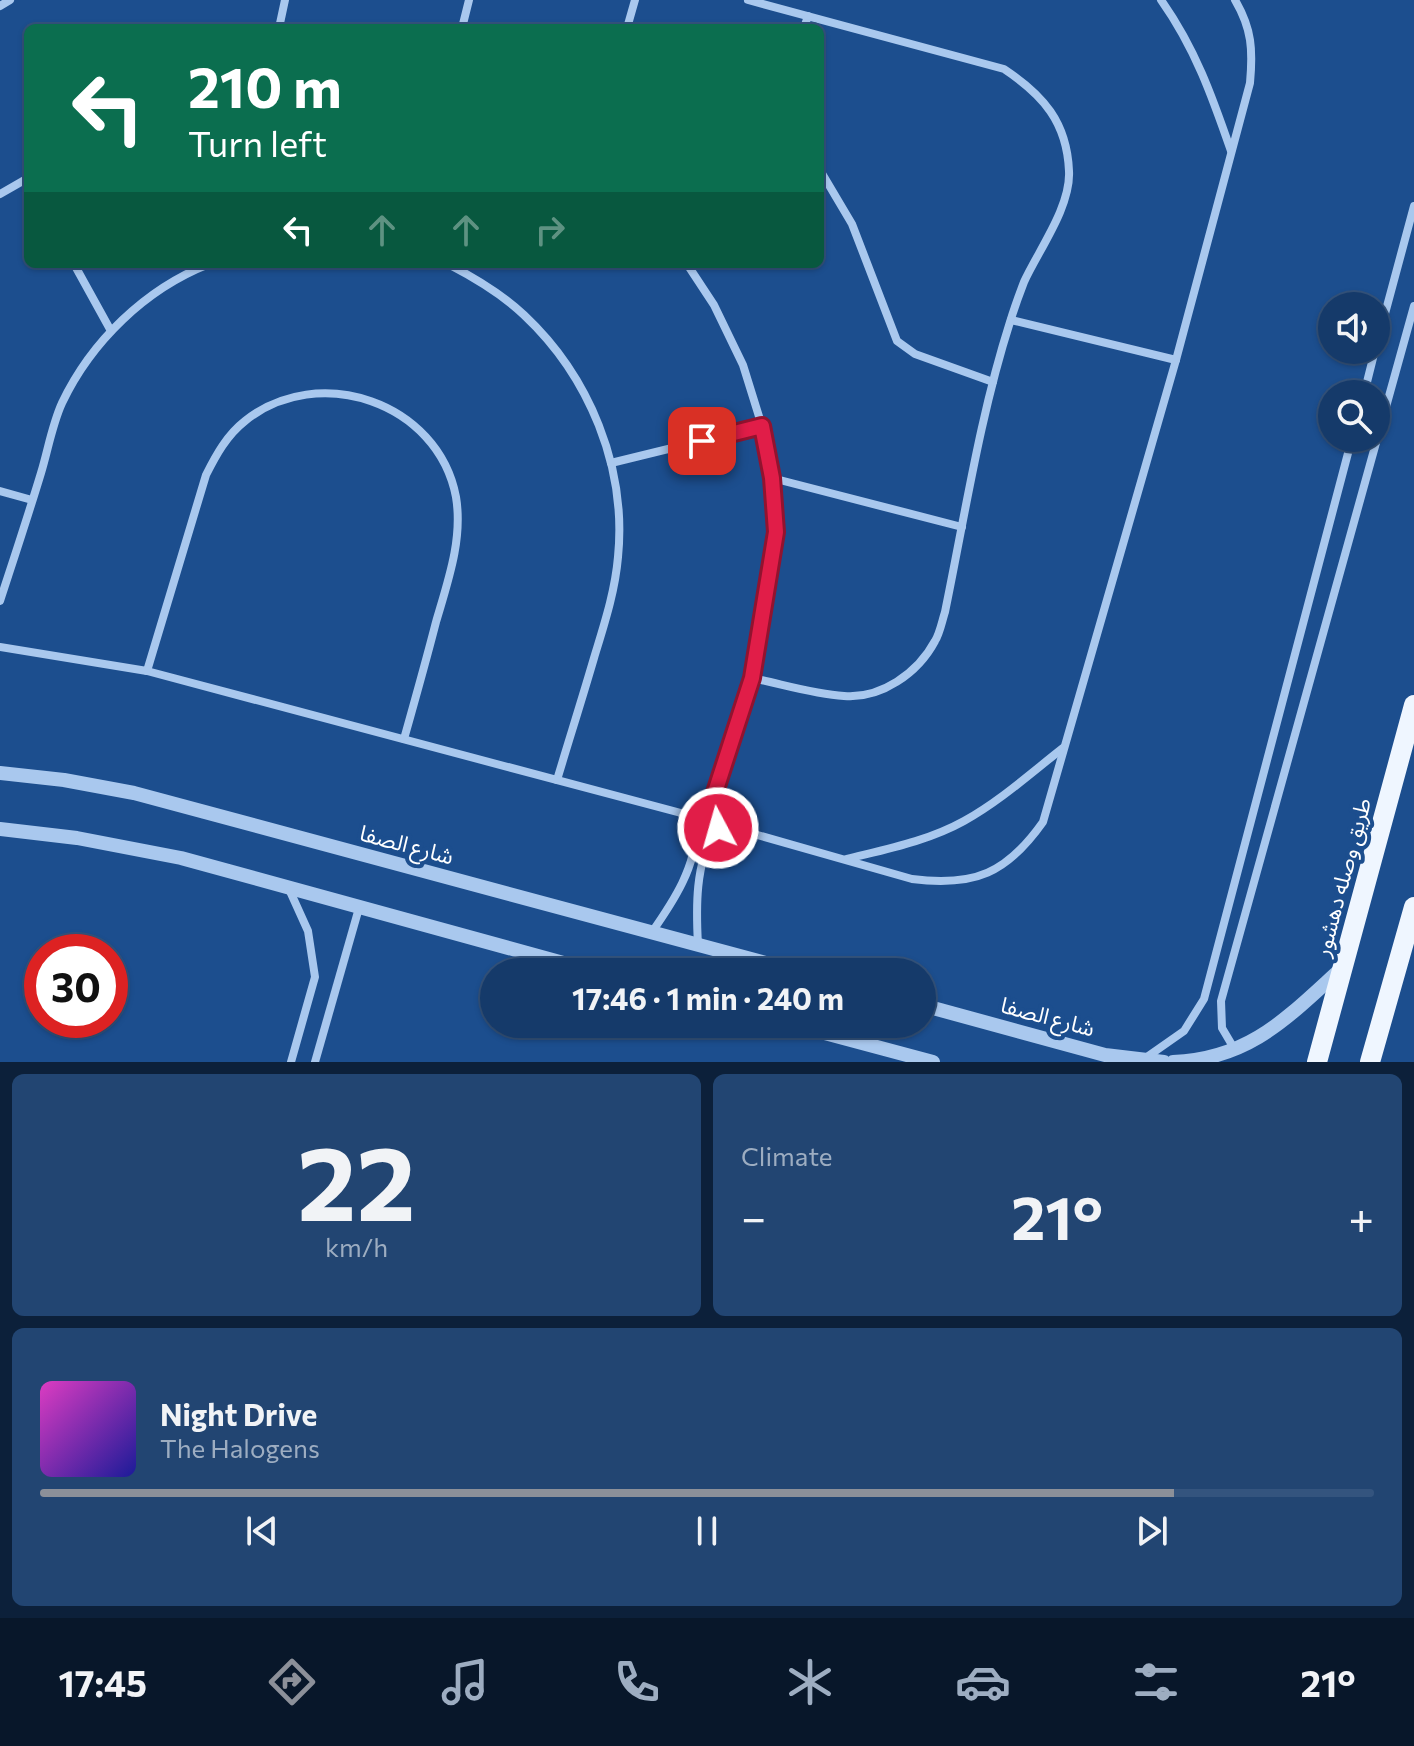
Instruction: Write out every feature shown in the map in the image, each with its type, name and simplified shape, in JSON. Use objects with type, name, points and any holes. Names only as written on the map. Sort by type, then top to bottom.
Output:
[{"type":"main road","name":"طريق وصله دهشور","points":[[1317,1062],[1414,705]]},
{"type":"main road","points":[[1370,1062],[1414,907]]},
{"type":"street","points":[[0,6],[10,0]]},
{"type":"street","points":[[280,24],[285,0]]},
{"type":"street","points":[[463,24],[469,0]]},
{"type":"street","points":[[628,24],[635,0]]},
{"type":"street","points":[[748,0],[1004,69],[1031,87],[1052,112],[1066,142],[1070,174],[1060,211],[1045,247],[1025,280],[993,382],[937,639],[921,663],[899,681],[873,693],[845,696],[752,678]]},
{"type":"street","points":[[1161,0],[1183,31],[1203,74],[1231,153]]},
{"type":"street","points":[[0,647],[147,671],[404,739],[696,822],[704,835],[717,828],[912,879],[943,883],[973,879],[1001,866],[1025,847],[1043,822],[1176,360],[1250,83],[1253,50],[1246,18],[1235,0]]},
{"type":"street","points":[[805,24],[808,16]]},
{"type":"street","points":[[824,177],[852,224],[897,341],[915,354],[993,382]]},
{"type":"street","points":[[0,194],[24,182]]},
{"type":"street","points":[[1390,296],[1414,206]]},
{"type":"street","points":[[76,268],[111,331]]},
{"type":"street","points":[[0,601],[61,405],[83,366],[111,331],[154,293],[199,268]]},
{"type":"street","points":[[455,268],[488,286],[523,314],[554,347],[580,384],[598,423],[611,463],[619,525],[611,602],[557,780]]},
{"type":"street","points":[[690,268],[714,305],[743,365],[762,426],[772,478],[776,532],[752,678],[709,811]]},
{"type":"street","points":[[1235,1051],[1225,1037],[1220,1019],[1221,1001],[1414,306]]},
{"type":"street","points":[[1011,320],[1176,360]]},
{"type":"street","points":[[147,671],[206,475],[222,445],[244,421],[273,404],[294,397],[338,392],[370,399],[400,414],[425,436],[444,463],[455,495],[459,528],[453,561],[404,739]]},
{"type":"street","points":[[611,463],[762,426]]},
{"type":"street","points":[[1142,1061],[1168,1044],[1190,1024],[1204,999],[1348,452]]},
{"type":"street","points":[[772,478],[962,527]]},
{"type":"street","points":[[0,491],[32,500]]},
{"type":"street","points":[[844,860],[919,840],[964,821],[1004,795],[1064,748]]},
{"type":"street","name":"شارع الصفا","points":[[0,773],[64,780],[134,793],[747,958]]},
{"type":"street","points":[[652,932],[679,890],[694,845],[696,822],[701,812],[709,811],[715,814],[717,828],[707,847],[698,887],[698,945]]},
{"type":"street","points":[[0,829],[77,838],[181,858],[544,958]]},
{"type":"street","points":[[289,889],[308,931],[315,977],[291,1062]]},
{"type":"street","points":[[315,1062],[359,908]]},
{"type":"street","points":[[1173,1062],[1235,1051],[1280,1024],[1342,969]]},
{"type":"street","points":[[1211,973],[1228,977]]},
{"type":"street","name":"شارع الصفا","points":[[936,1009],[1105,1055],[1164,1062]]},
{"type":"street","points":[[843,1038],[933,1062]]},
{"type":"route","points":[[702,441],[762,426],[772,478],[776,532],[752,678],[709,811],[718,817],[718,828]]}]
